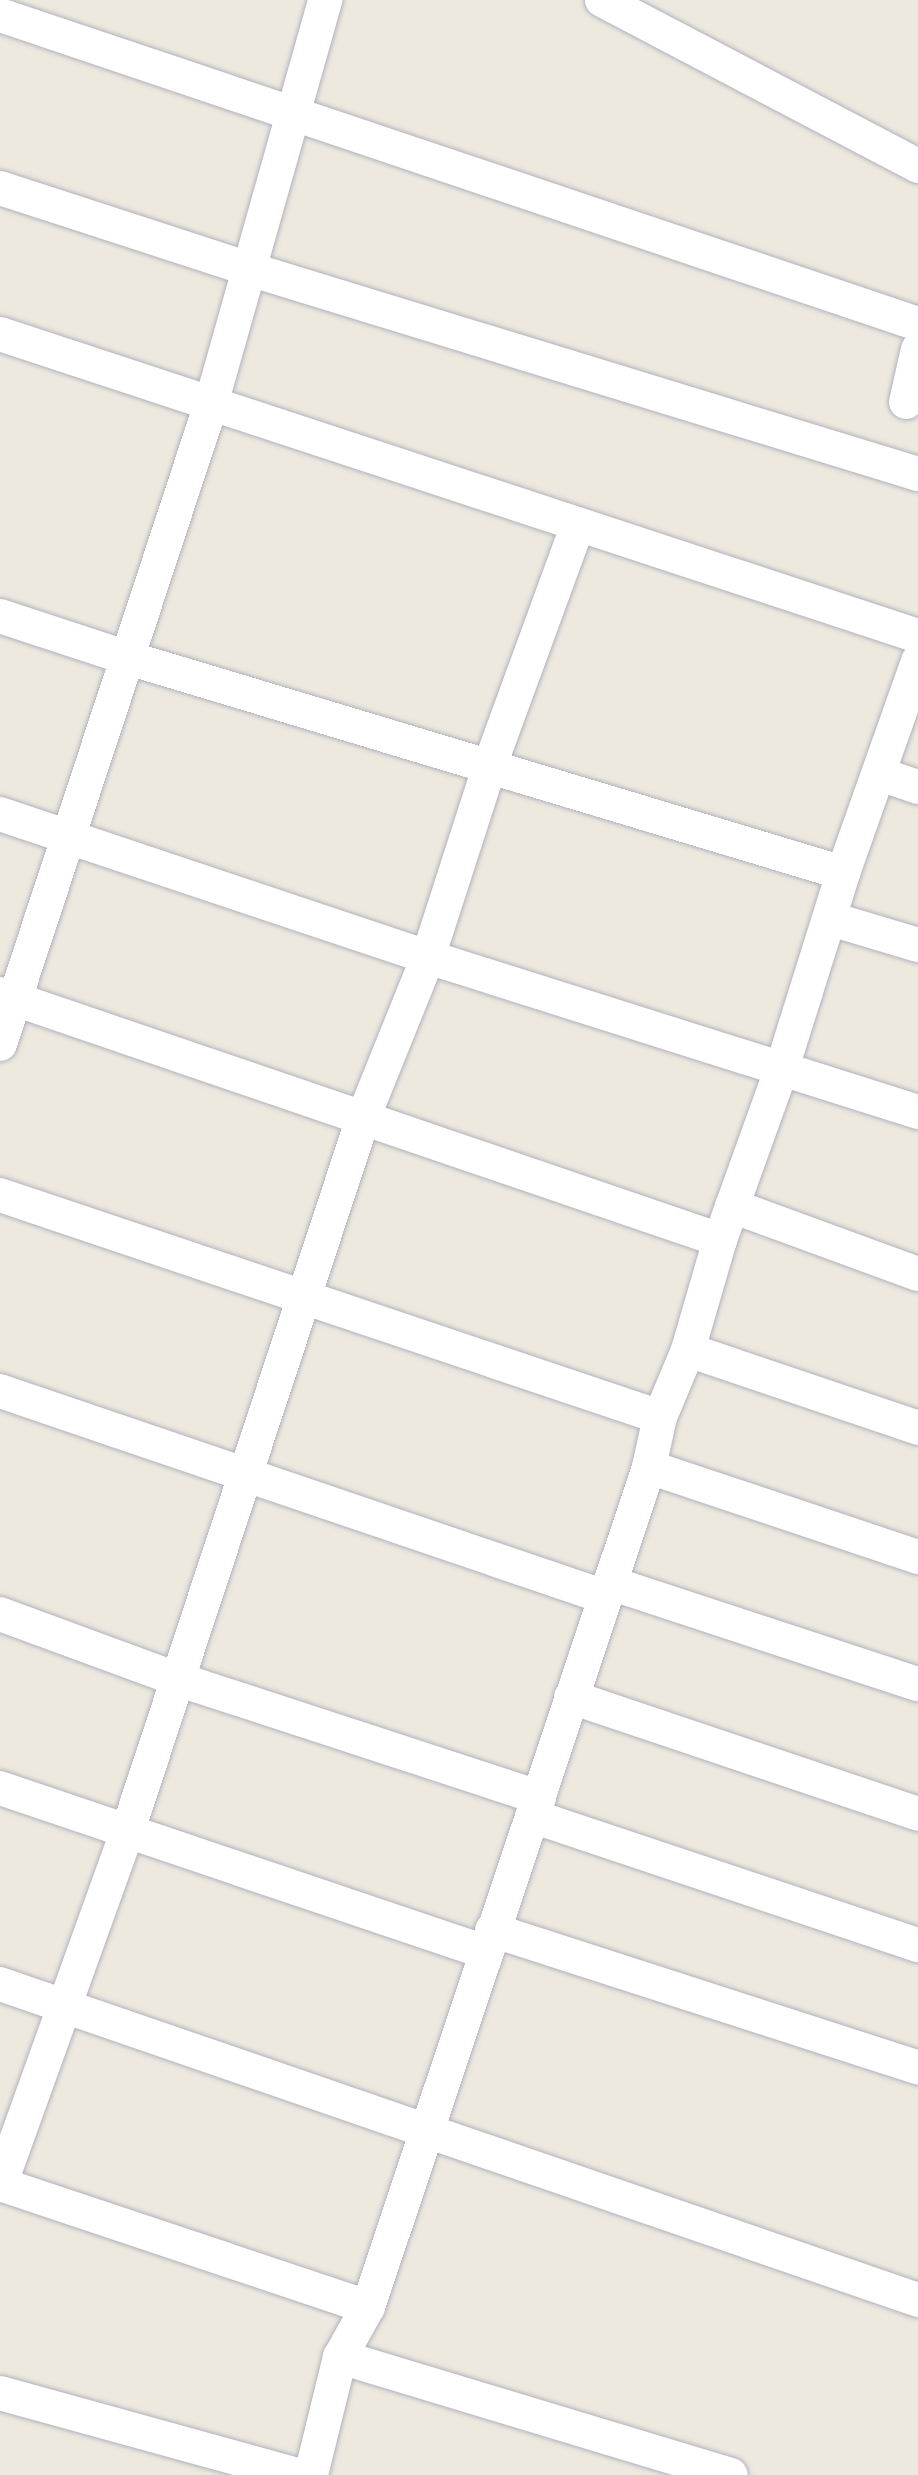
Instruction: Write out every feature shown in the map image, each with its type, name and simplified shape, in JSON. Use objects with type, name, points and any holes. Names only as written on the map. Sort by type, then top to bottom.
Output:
[{"type":"street","points":[[0,1044],[8,997],[70,836],[125,657],[211,404],[325,0]]},
{"type":"street","points":[[602,0],[918,166]]},
{"type":"street","points":[[0,15],[918,324]]},
{"type":"street","points":[[0,188],[249,269],[918,474]]},
{"type":"street","points":[[0,334],[918,636]]},
{"type":"street","points":[[906,402],[918,349]]},
{"type":"street","points":[[368,2307],[0,2184],[128,1830],[363,1118],[428,957],[490,765],[578,525]]},
{"type":"street","points":[[0,616],[125,657],[843,873]]},
{"type":"street","points":[[311,2475],[340,2357],[368,2307],[649,1467],[660,1417],[688,1350],[720,1240],[782,1068],[843,873],[918,661]]},
{"type":"street","points":[[880,774],[918,787]]},
{"type":"street","points":[[0,814],[428,957],[918,1112]]},
{"type":"street","points":[[831,919],[918,945]]},
{"type":"street","points":[[8,997],[720,1240]]},
{"type":"street","points":[[0,1195],[660,1417]]},
{"type":"street","points":[[732,1206],[918,1274]]},
{"type":"street","points":[[688,1350],[918,1428]]},
{"type":"street","points":[[0,1391],[246,1475],[918,1684]]},
{"type":"street","points":[[649,1467],[918,1557]]},
{"type":"street","points":[[0,1614],[918,1945]]},
{"type":"street","points":[[571,1697],[918,1814]]},
{"type":"street","points":[[0,1788],[489,1941],[918,2068]]},
{"type":"street","points":[[0,1984],[918,2300]]},
{"type":"street","points":[[340,2357],[711,2472]]},
{"type":"street","points":[[0,2393],[298,2475]]}]
